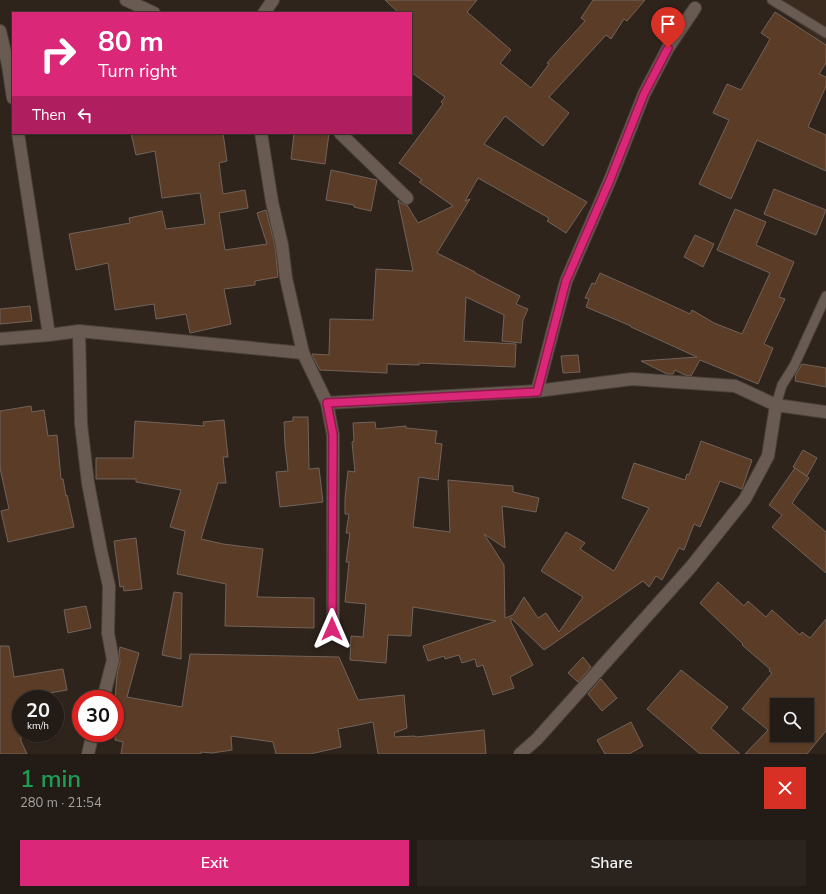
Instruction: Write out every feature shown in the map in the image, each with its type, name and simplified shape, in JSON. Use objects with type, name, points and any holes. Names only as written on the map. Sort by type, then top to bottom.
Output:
[{"type":"street","points":[[126,0],[152,12]]},
{"type":"street","points":[[265,12],[273,0]]},
{"type":"street","points":[[537,392],[566,281],[610,180],[644,94],[668,48],[695,8]]},
{"type":"street","points":[[0,31],[8,64],[12,91]]},
{"type":"street","points":[[18,134],[49,335]]},
{"type":"street","points":[[261,134],[272,202],[282,245],[286,278],[303,353],[327,403],[333,435],[332,629]]},
{"type":"street","points":[[341,134],[406,198]]},
{"type":"street","points":[[79,331],[81,424],[88,483],[109,586],[108,633],[113,660],[105,690]]},
{"type":"street","points":[[0,339],[79,331],[303,353]]},
{"type":"street","points":[[327,403],[537,392],[632,379],[735,386],[776,405],[825,413]]},
{"type":"street","points":[[520,754],[537,739],[690,568],[745,499],[768,456],[776,405]]},
{"type":"street","points":[[88,754],[91,742]]},
{"type":"lane","points":[[772,0],[826,33]]},
{"type":"lane","points":[[776,405],[782,385],[794,366],[826,296]]},
{"type":"shaded area","points":[[773,0],[826,0],[826,48]]},
{"type":"building","points":[[385,0],[477,0],[467,12],[511,50],[500,63],[531,88],[549,64],[547,63],[585,21],[581,18],[593,0],[645,0],[627,21],[624,19],[611,39],[606,35],[549,97],[569,113],[543,146],[505,116],[484,144],[587,202],[566,233],[547,221],[549,218],[478,178],[465,201],[470,199],[437,253],[520,296],[516,304],[528,309],[523,320],[521,343],[502,341],[504,315],[466,297],[464,341],[516,344],[515,367],[419,363],[419,365],[387,364],[387,373],[320,370],[312,355],[329,355],[330,319],[373,320],[376,269],[413,271],[398,200],[402,204],[407,205],[418,223],[453,206],[419,182],[422,180],[399,163],[443,104],[441,102],[445,97],[412,73],[412,12],[398,12]]},
{"type":"building","points":[[775,12],[826,45],[826,63],[819,74],[826,77],[826,86],[808,127],[826,135],[826,171],[757,140],[731,199],[699,184],[729,120],[713,113],[727,84],[741,90],[770,39],[761,33]]},
{"type":"building","points":[[131,134],[223,134],[227,161],[219,163],[223,194],[245,190],[248,208],[219,213],[225,250],[267,244],[257,213],[266,210],[275,246],[278,277],[255,281],[255,285],[224,289],[231,324],[190,333],[186,314],[156,319],[154,304],[115,310],[108,263],[76,270],[69,234],[130,223],[129,218],[162,211],[166,229],[205,224],[200,193],[162,198],[155,151],[136,155]]},
{"type":"building","points":[[294,134],[329,134],[325,164],[291,159]]},
{"type":"building","points":[[331,170],[377,180],[371,211],[354,207],[354,205],[326,200]]},
{"type":"building","points":[[774,189],[826,210],[816,235],[764,214]]},
{"type":"building","points":[[735,209],[766,222],[756,245],[794,262],[779,297],[785,299],[764,344],[773,348],[758,384],[700,360],[691,376],[675,370],[673,374],[667,374],[641,361],[697,357],[586,307],[589,299],[585,298],[592,283],[595,284],[600,273],[690,314],[692,310],[714,323],[742,334],[770,273],[717,250]]},
{"type":"building","points":[[695,235],[714,244],[703,267],[684,257]]},
{"type":"building","points":[[30,306],[32,321],[0,324],[0,309]]},
{"type":"building","points":[[578,355],[580,372],[563,373],[561,356]]},
{"type":"building","points":[[802,364],[826,368],[826,387],[795,381],[796,374]]},
{"type":"building","points":[[31,406],[32,412],[44,410],[48,436],[57,435],[61,479],[63,479],[74,527],[8,542],[1,511],[9,509],[0,468],[0,411]]},
{"type":"building","points":[[293,417],[308,417],[309,469],[319,468],[323,502],[280,507],[276,472],[288,471],[284,422],[293,421]]},
{"type":"building","points":[[224,420],[228,457],[223,457],[226,483],[218,483],[201,539],[223,544],[263,549],[257,597],[314,598],[314,628],[225,626],[226,584],[177,574],[185,531],[170,527],[181,490],[136,482],[136,479],[96,479],[96,458],[133,458],[135,421],[204,426],[203,422]]},
{"type":"building","points":[[375,422],[376,429],[406,426],[406,428],[437,431],[435,443],[442,444],[438,480],[419,477],[413,527],[450,532],[448,480],[513,486],[513,492],[539,498],[536,512],[502,506],[505,548],[484,534],[504,565],[505,618],[513,615],[524,597],[538,618],[546,613],[559,632],[583,597],[541,571],[566,532],[585,543],[580,549],[614,571],[649,508],[622,498],[634,463],[685,480],[687,474],[689,475],[701,441],[752,460],[742,489],[720,481],[700,527],[694,524],[684,550],[679,548],[662,580],[656,576],[649,587],[643,581],[544,650],[511,618],[511,622],[533,665],[510,677],[514,688],[493,695],[483,665],[477,667],[475,659],[462,663],[459,655],[445,659],[444,656],[428,661],[423,646],[496,621],[413,607],[411,636],[388,635],[386,663],[350,660],[351,636],[363,637],[366,604],[345,602],[349,562],[346,562],[350,533],[346,533],[349,514],[345,514],[345,499],[348,471],[355,472],[352,442],[354,441],[353,423]]},
{"type":"building","points":[[803,450],[817,458],[807,476],[793,467]]},
{"type":"building","points":[[795,468],[809,478],[792,503],[826,532],[826,573],[772,527],[782,515],[769,505]]},
{"type":"building","points":[[136,538],[142,589],[124,591],[123,586],[120,587],[114,541]]},
{"type":"building","points":[[718,582],[744,606],[748,601],[766,617],[772,610],[800,635],[802,632],[810,638],[826,619],[826,731],[807,754],[745,754],[768,730],[742,709],[772,673],[769,671],[770,669],[742,645],[743,644],[700,603]]},
{"type":"building","points":[[174,592],[182,593],[181,659],[162,655]]},
{"type":"building","points":[[86,606],[91,628],[68,633],[64,610]]},
{"type":"building","points":[[0,646],[9,646],[14,677],[63,669],[67,690],[12,690],[12,742],[21,742],[27,754],[0,754]]},
{"type":"building","points":[[120,647],[139,653],[127,697],[182,707],[190,654],[339,657],[358,700],[404,695],[407,728],[394,733],[395,737],[416,737],[484,730],[486,754],[378,754],[373,722],[338,729],[341,747],[310,754],[276,754],[273,742],[231,736],[232,750],[212,753],[201,752],[201,754],[121,754],[124,742],[124,690],[116,690],[120,662]]},
{"type":"building","points":[[583,657],[591,667],[578,682],[568,673]]},
{"type":"building","points":[[681,670],[728,707],[711,728],[740,754],[700,754],[647,709]]},
{"type":"building","points":[[601,679],[617,698],[602,711],[588,694]]},
{"type":"building","points":[[631,722],[643,746],[629,754],[605,754],[597,740]]},
{"type":"route","points":[[332,629],[333,435],[327,403],[537,392],[566,281],[610,180],[644,94],[668,48]]}]
